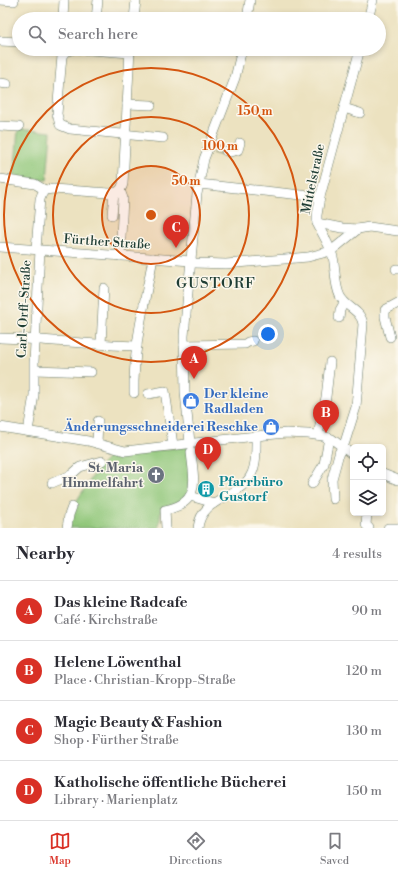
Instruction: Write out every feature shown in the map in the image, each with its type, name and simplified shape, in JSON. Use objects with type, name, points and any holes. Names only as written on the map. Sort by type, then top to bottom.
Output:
[{"type":"street","points":[[0,0],[14,1]]},
{"type":"street","points":[[63,12],[64,0]]},
{"type":"street","points":[[97,12],[98,0]]},
{"type":"street","points":[[135,12],[136,0]]},
{"type":"street","points":[[248,12],[250,0]]},
{"type":"street","points":[[370,12],[373,0]]},
{"type":"street","points":[[0,40],[12,41]]},
{"type":"street","points":[[65,56],[62,60],[58,102],[57,118],[60,125],[70,129],[163,138]]},
{"type":"street","points":[[112,215],[117,192],[122,184],[130,56]]},
{"type":"street","points":[[190,443],[185,392],[184,345],[185,318],[199,184],[203,166],[212,147],[235,78],[240,56]]},
{"type":"street","name":"Mittelstraße","points":[[344,303],[337,287],[331,251],[317,223],[317,215],[320,197],[358,56]]},
{"type":"street","points":[[127,104],[151,105]]},
{"type":"street","points":[[344,108],[360,113]]},
{"type":"street","points":[[0,126],[19,128]]},
{"type":"street","points":[[226,151],[229,152],[238,150],[240,144]]},
{"type":"street","points":[[0,179],[35,184],[45,190],[53,189],[117,192],[123,198],[120,256]]},
{"type":"street","points":[[199,184],[320,197]]},
{"type":"street","name":"Carl-Orff-Straße","points":[[28,431],[34,395],[40,199],[45,190]]},
{"type":"street","points":[[317,223],[336,227],[358,229],[369,226],[398,230]]},
{"type":"street","points":[[331,251],[358,229]]},
{"type":"street","name":"Fürther Straße","points":[[0,247],[222,264],[299,259],[331,251]]},
{"type":"street","points":[[134,393],[137,346],[153,258]]},
{"type":"street","points":[[101,344],[104,288]]},
{"type":"street","points":[[333,498],[332,479],[356,407],[363,327],[360,315],[344,303],[340,310],[339,318]]},
{"type":"street","points":[[390,337],[385,317],[385,310],[398,303]]},
{"type":"street","points":[[0,338],[137,346]]},
{"type":"street","points":[[184,345],[245,344],[253,341]]},
{"type":"street","points":[[318,435],[326,397],[330,362]]},
{"type":"street","name":"Carl-Orff-Straße","points":[[34,370],[91,372]]},
{"type":"street","points":[[148,394],[165,391],[173,445]]},
{"type":"street","points":[[97,443],[98,421]]},
{"type":"street","points":[[0,427],[97,443],[125,451],[286,433],[318,435],[329,438],[340,452],[350,454]]},
{"type":"street","points":[[198,528],[202,514],[214,503],[246,483],[254,470],[256,436]]},
{"type":"street","points":[[312,484],[324,464],[329,438]]},
{"type":"street","points":[[52,483],[71,475],[80,467],[99,464],[113,448]]},
{"type":"street","points":[[166,528],[165,510],[180,506],[186,502],[190,496],[193,482],[191,452]]},
{"type":"street","points":[[386,475],[398,480]]},
{"type":"street","points":[[190,496],[214,503]]},
{"type":"street","points":[[67,528],[69,514],[72,507]]},
{"type":"street","points":[[367,516],[366,525],[368,528]]},
{"type":"street","points":[[388,528],[398,528]]},
{"type":"green space","points":[[18,129],[51,132],[47,180],[14,179]]},
{"type":"green space","points":[[188,446],[191,472],[187,498],[167,507],[161,507],[159,528],[68,528],[72,508],[98,468],[109,457]]},
{"type":"tunnel","points":[[215,148],[226,151]]},
{"type":"place","name":"Magic Beauty & Fashion","points":[[176,248]]},
{"type":"place","name":"Das kleine Radcafe","points":[[194,379]]},
{"type":"place","name":"Der kleine Radladen","points":[[191,401]]},
{"type":"place","name":"Änderungsschneiderei Reschke","points":[[271,427]]},
{"type":"place","name":"Helene Löwenthal","points":[[326,433]]},
{"type":"place","name":"Katholische öffentliche Bücherei","points":[[208,470]]},
{"type":"place","name":"St. Maria Himmelfahrt","points":[[156,475]]},
{"type":"place","name":"Pfarrbüro Gustorf","points":[[206,489]]},
{"type":"district","name":"GUSTORF","points":[[216,283]]}]
